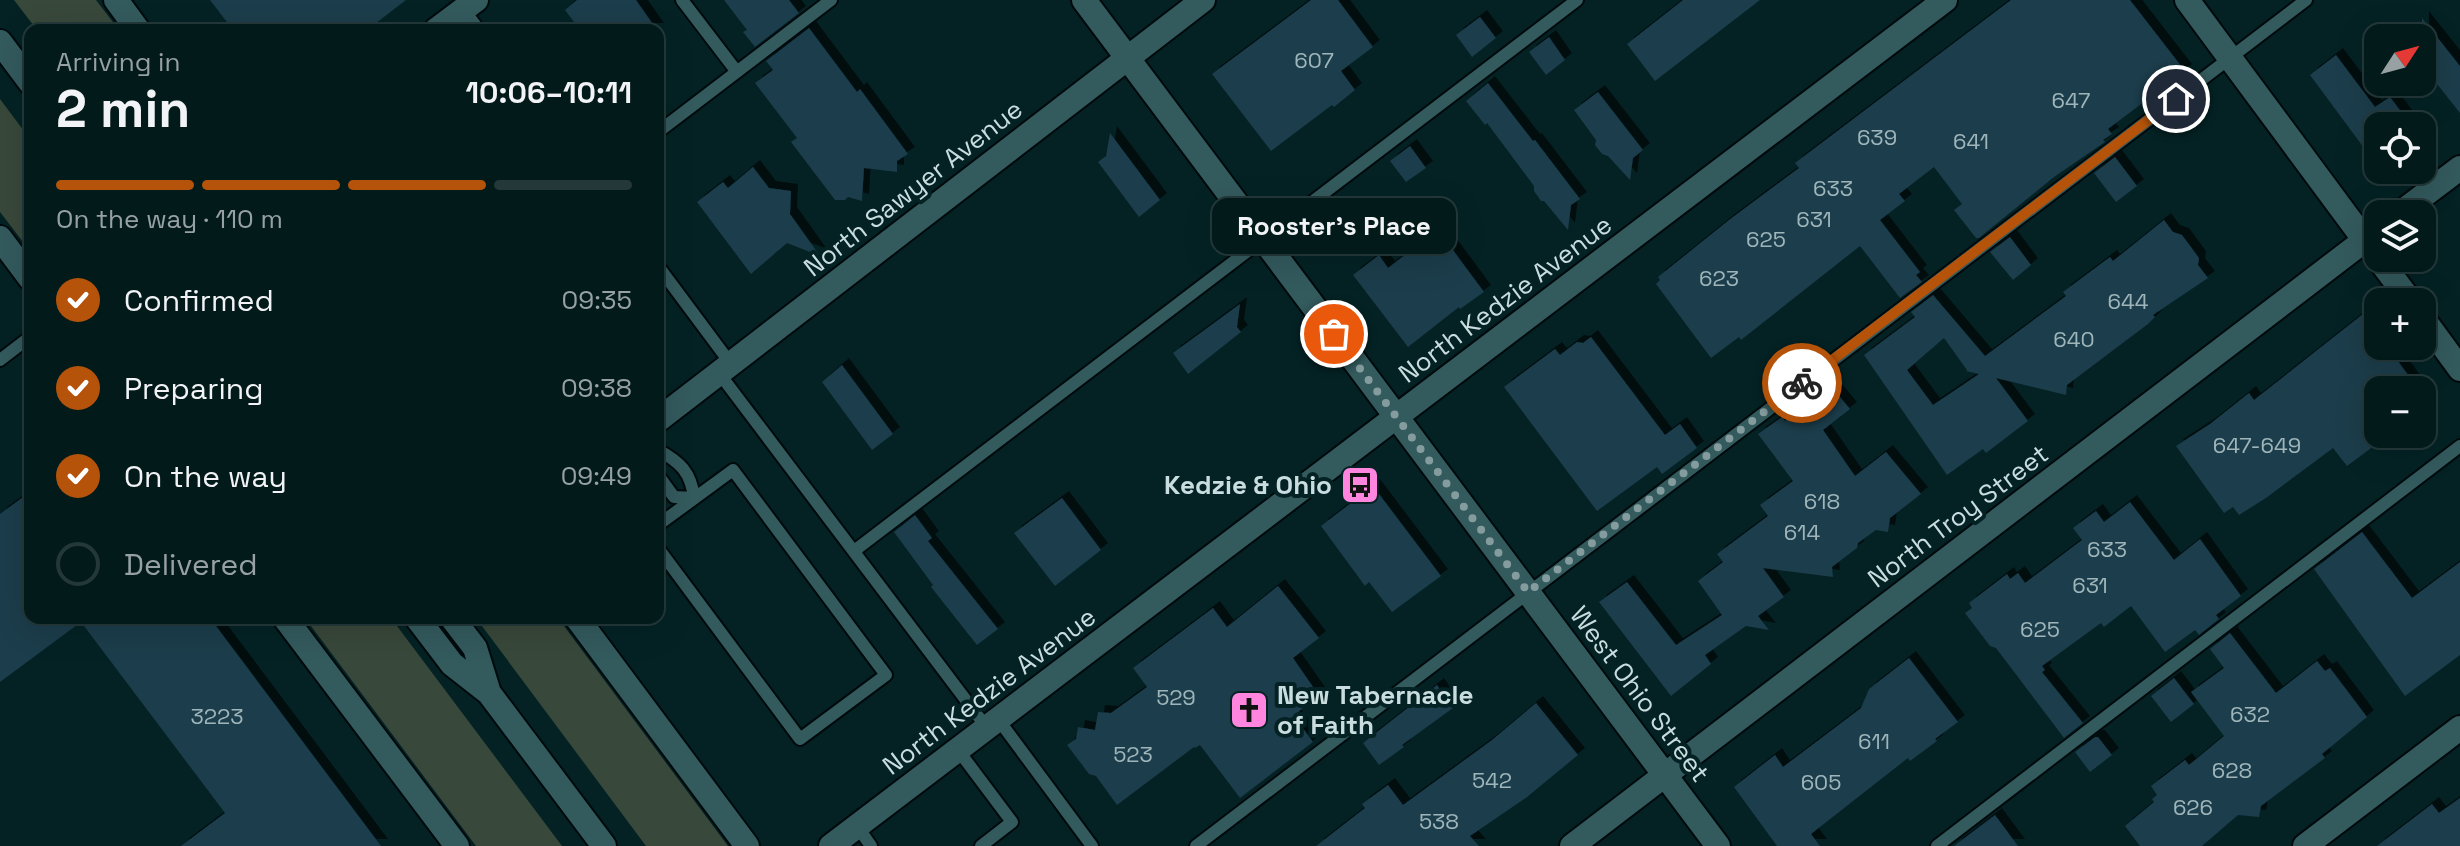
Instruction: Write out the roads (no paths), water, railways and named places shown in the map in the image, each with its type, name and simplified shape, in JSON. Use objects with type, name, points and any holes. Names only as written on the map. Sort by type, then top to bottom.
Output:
[{"type":"street","points":[[116,0],[134,24]]},
{"type":"street","name":"West Ohio Street","points":[[1084,0],[1718,846]]},
{"type":"street","name":"North Sawyer Avenue","points":[[664,415],[1203,0]]},
{"type":"street","name":"North Kedzie Avenue","points":[[831,846],[1945,0]]},
{"type":"street","points":[[2187,0],[2364,233]]},
{"type":"street","points":[[444,24],[469,5]]},
{"type":"street","points":[[0,42],[24,74]]},
{"type":"street","points":[[2418,200],[2460,168]]},
{"type":"street","points":[[0,238],[24,270]]},
{"type":"street","name":"North Troy Street","points":[[1572,846],[2364,255]]},
{"type":"street","points":[[2436,336],[2460,369]]},
{"type":"street","points":[[290,624],[457,846]]},
{"type":"street","points":[[422,624],[452,664],[489,693],[604,846]]},
{"type":"street","points":[[457,624],[475,648],[489,693]]},
{"type":"street","points":[[581,624],[747,846]]},
{"type":"street","points":[[2305,846],[2460,728]]},
{"type":"lane","points":[[682,0],[737,72]]},
{"type":"lane","points":[[664,127],[831,0]]},
{"type":"lane","points":[[854,551],[1577,0]]},
{"type":"lane","points":[[1196,846],[2306,0]]},
{"type":"lane","points":[[469,5],[477,24]]},
{"type":"lane","points":[[664,275],[725,369],[854,551],[1092,846]]},
{"type":"lane","points":[[0,360],[24,342]]},
{"type":"lane","points":[[1937,846],[2460,446]]},
{"type":"lane","points":[[664,453],[674,457],[692,482],[694,498]]},
{"type":"lane","points":[[664,520],[733,470],[886,675],[800,739],[664,556]]},
{"type":"lane","points":[[664,483],[674,497],[694,498]]},
{"type":"lane","points":[[958,750],[1012,822],[981,846]]},
{"type":"lane","points":[[857,826],[871,846]]},
{"type":"place","name":"Rooster’s Place","points":[[1334,334]]},
{"type":"place","name":"Kedzie & Ohio","points":[[1360,485]]},
{"type":"place","name":"New Tabernacle of Faith","points":[[1249,710]]}]
